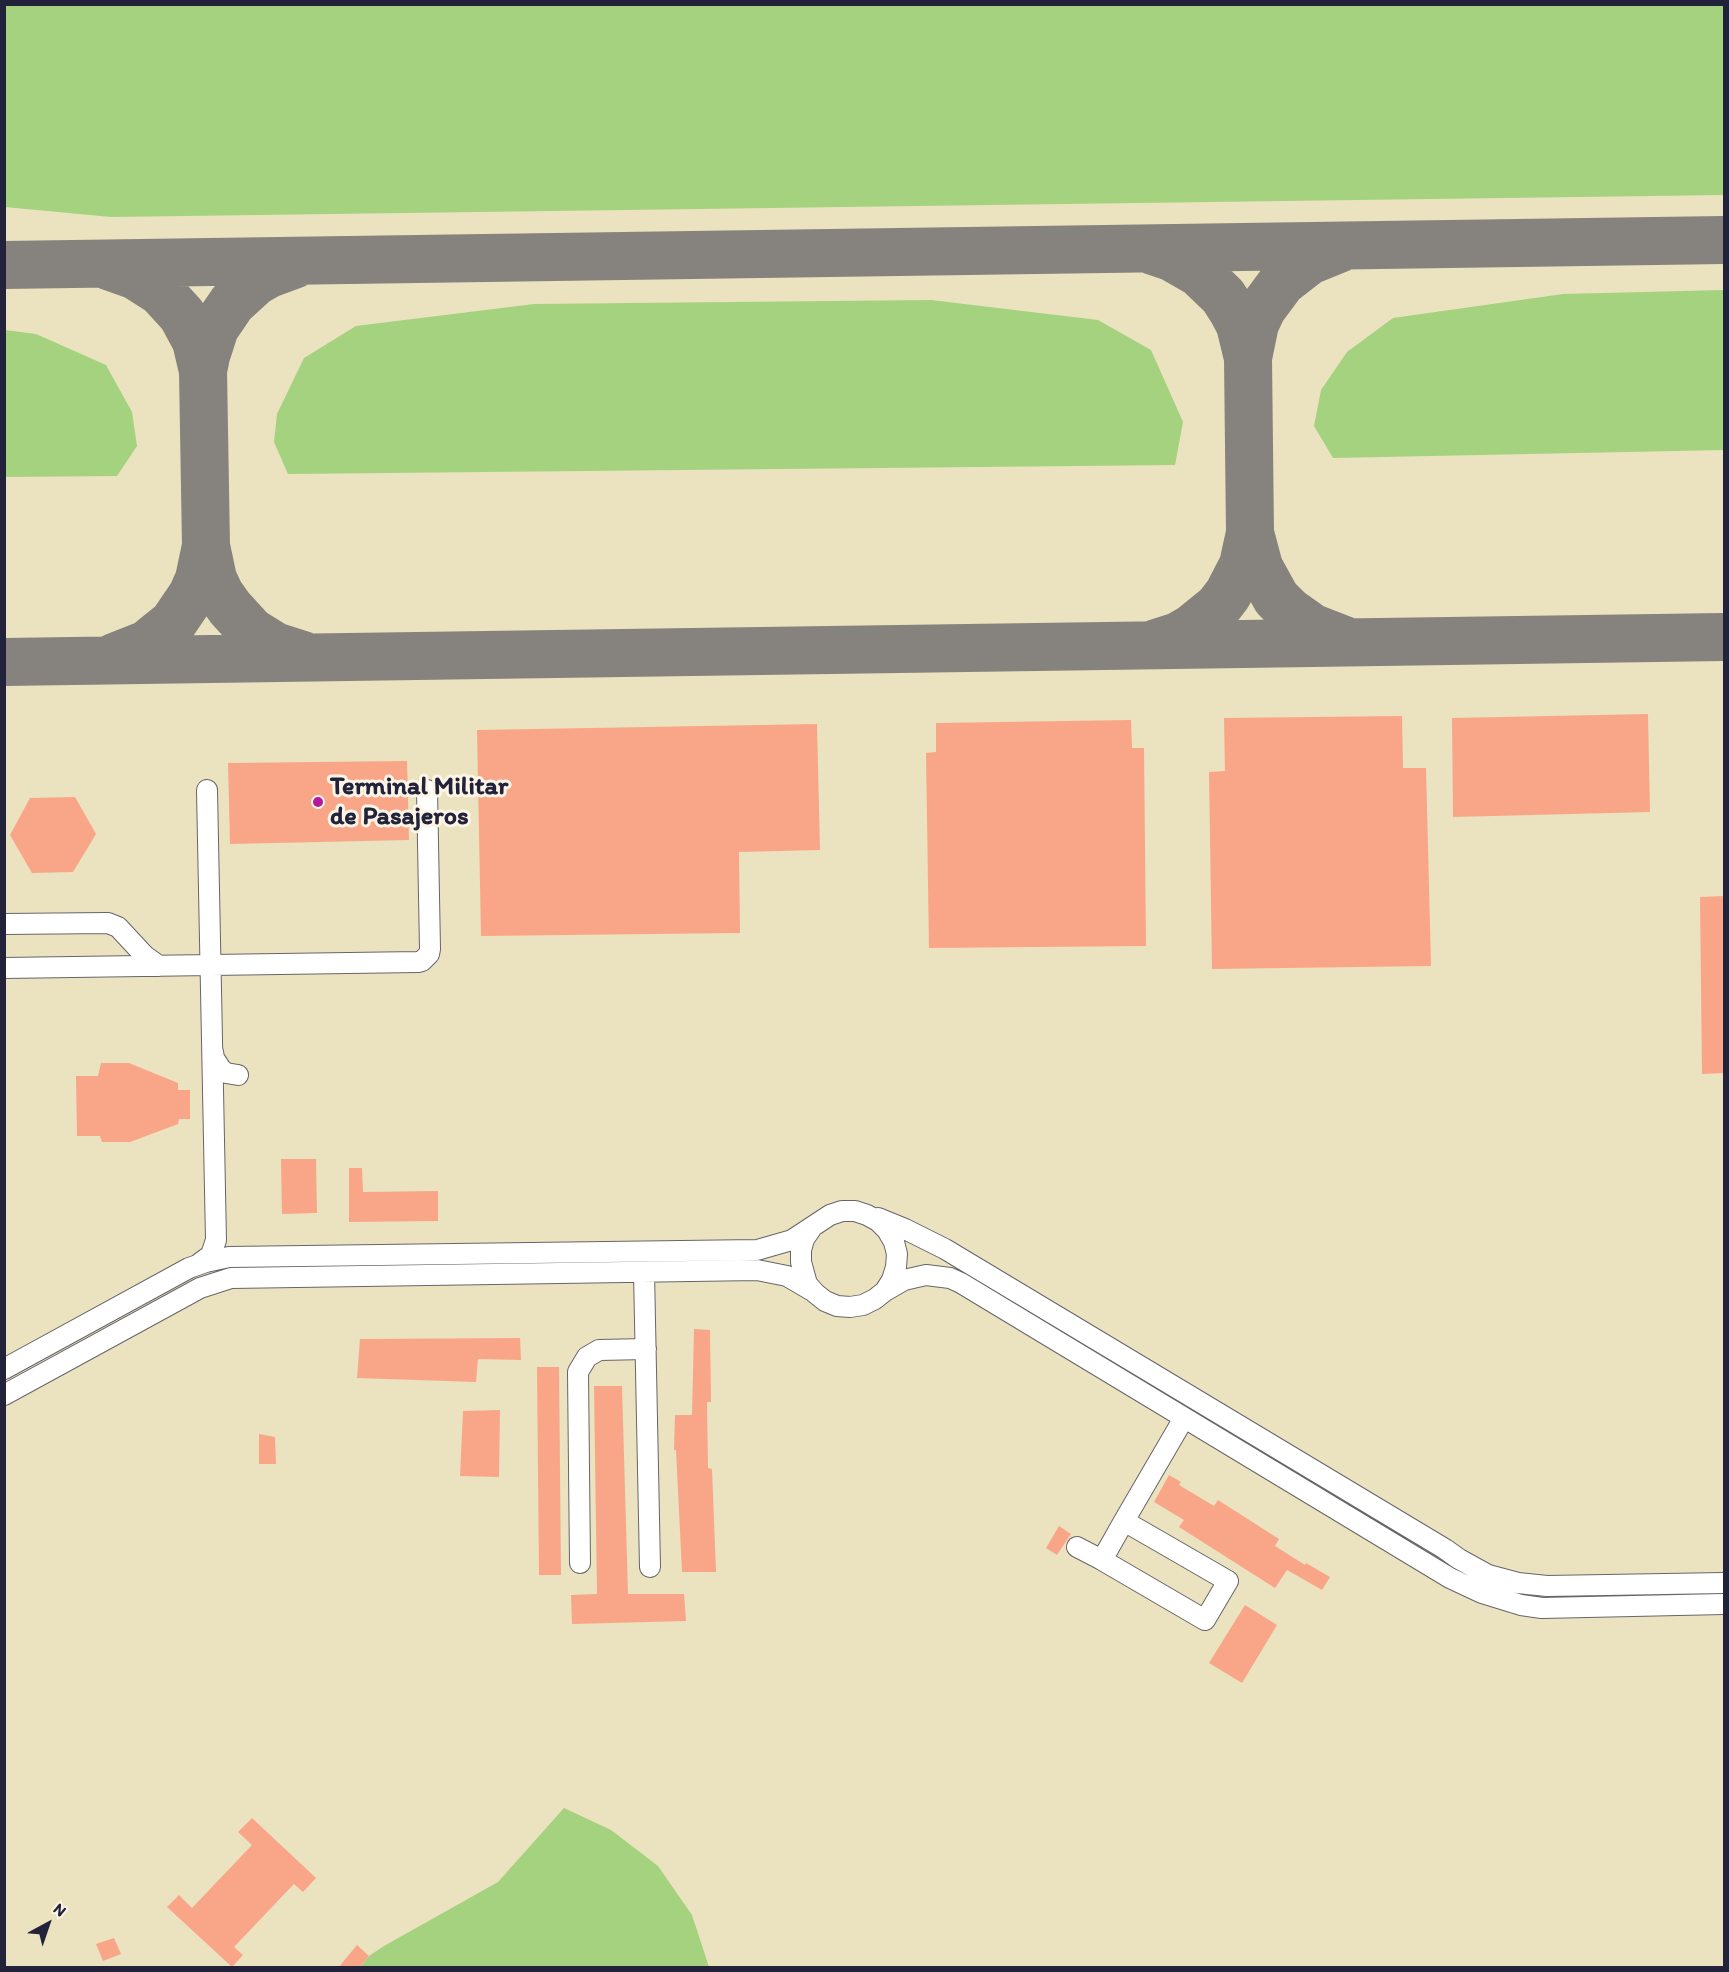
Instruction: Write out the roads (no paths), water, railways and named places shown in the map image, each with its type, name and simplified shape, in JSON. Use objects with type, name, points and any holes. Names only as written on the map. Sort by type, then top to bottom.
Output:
[{"type":"street","points":[[4,1370],[211,1255],[216,1240],[207,790]]},
{"type":"street","points":[[4,968],[422,961],[430,949],[427,790]]},
{"type":"street","points":[[4,924],[108,923],[118,927],[145,956],[159,966]]},
{"type":"street","points":[[123,967],[134,963],[135,946]]},
{"type":"street","points":[[815,1293],[807,1284],[801,1262],[804,1239],[819,1221],[842,1211],[855,1211],[905,1229],[945,1249],[1488,1575],[1518,1583],[1547,1586],[1725,1583]]},
{"type":"street","points":[[867,1215],[887,1230],[894,1242],[897,1254],[896,1268],[885,1291]]},
{"type":"street","points":[[198,1264],[242,1257],[757,1250],[792,1240],[811,1229]]},
{"type":"street","points":[[216,1240],[226,1252],[242,1257]]},
{"type":"street","points":[[266,1277],[267,1257]]},
{"type":"street","points":[[4,1395],[210,1283],[231,1278],[767,1271],[797,1280],[825,1301],[837,1306],[850,1307],[863,1305],[894,1285],[914,1277],[938,1276],[950,1278],[1473,1590],[1501,1600],[1542,1608],[1725,1605]]},
{"type":"street","points":[[644,1272],[650,1567]]},
{"type":"street","points":[[580,1563],[578,1372],[587,1356],[599,1350],[646,1348]]},
{"type":"street","points":[[1102,1560],[1184,1418]]},
{"type":"street","points":[[1077,1547],[1205,1620],[1228,1581],[1124,1521]]},
{"type":"place","name":"Terminal Militar de Pasajeros","points":[[318,802]]}]
